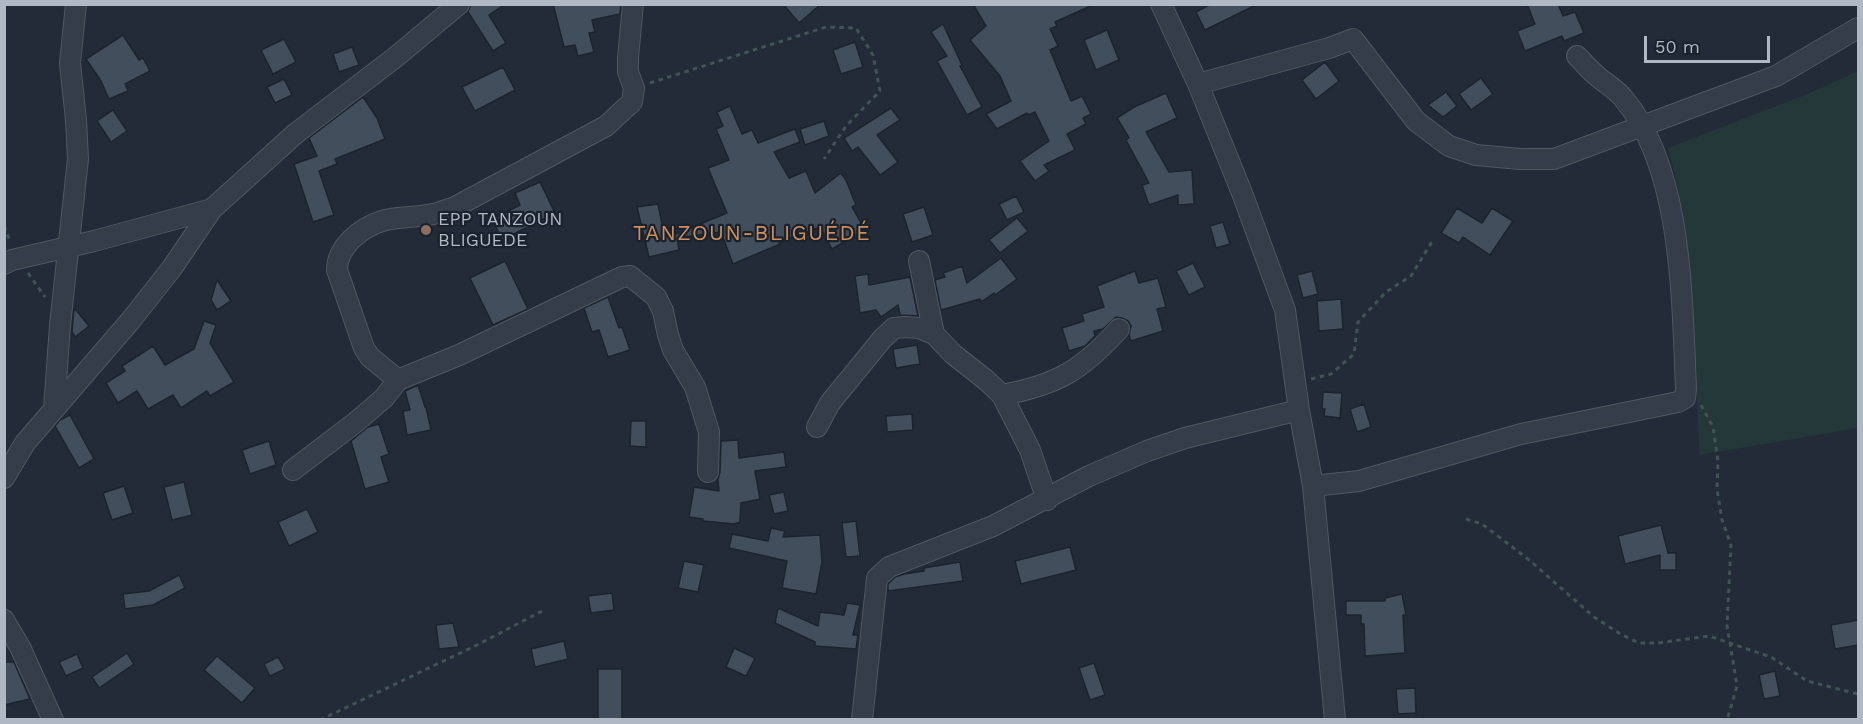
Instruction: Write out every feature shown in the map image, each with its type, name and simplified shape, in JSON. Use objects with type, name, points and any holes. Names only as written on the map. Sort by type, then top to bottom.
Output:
[{"type":"street","points":[[54,409],[60,325],[78,159],[70,63],[75,4]]},
{"type":"street","points":[[4,478],[25,443],[131,320],[172,268],[212,209],[295,134],[397,56],[459,4]]},
{"type":"street","points":[[398,380],[370,357],[364,348],[337,270],[337,259],[344,247],[367,228],[380,222],[434,214],[455,207],[606,126],[623,112],[632,102],[633,88],[628,72],[628,58],[633,4]]},
{"type":"street","points":[[1161,4],[1198,84],[1242,193],[1285,310],[1299,410],[1313,486],[1335,720]]},
{"type":"street","points":[[1198,84],[1329,48],[1353,39],[1416,121],[1449,146],[1476,155],[1554,159],[1776,76],[1858,28]]},
{"type":"street","points":[[1313,486],[1359,481],[1521,434],[1678,402],[1685,398],[1678,255],[1663,178],[1642,127],[1626,100],[1577,56]]},
{"type":"street","points":[[4,264],[12,260],[212,209]]},
{"type":"street","points":[[919,261],[934,334]]},
{"type":"street","points":[[293,470],[356,422],[384,398],[398,380],[459,355],[622,277],[630,276],[656,297],[663,311],[673,350],[695,387],[709,432],[708,472]]},
{"type":"street","points":[[817,427],[830,403],[894,328],[919,328],[934,334],[953,354],[1002,395],[1030,450],[1047,500]]},
{"type":"street","points":[[1002,395],[1020,392],[1073,372],[1098,352],[1119,329]]},
{"type":"street","points":[[862,720],[877,578],[881,572],[993,526],[1120,462],[1185,438],[1299,410]]},
{"type":"street","points":[[4,620],[20,647],[53,720]]},
{"type":"path","points":[[633,88],[826,27],[856,28],[873,55],[880,91],[846,126],[824,159]]},
{"type":"path","points":[[1295,382],[1331,374],[1354,354],[1358,322],[1386,292],[1411,276],[1433,240]]},
{"type":"path","points":[[1685,398],[1698,401],[1713,427],[1718,461],[1717,489],[1722,520],[1731,545],[1727,613],[1729,643],[1737,686],[1727,720]]},
{"type":"path","points":[[1466,519],[1482,524],[1594,617],[1639,643],[1658,643],[1709,636],[1770,657],[1807,681],[1858,694]]},
{"type":"path","points":[[320,720],[477,645],[544,610]]},
{"type":"green space","points":[[1858,71],[1858,428],[1700,455],[1686,250],[1678,188],[1668,148],[1810,93]]},
{"type":"building","points":[[471,4],[505,4],[489,15],[506,43],[493,51],[468,12]]},
{"type":"building","points":[[553,4],[621,4],[620,14],[592,20],[595,32],[589,33],[594,52],[578,56],[575,45],[564,47]]},
{"type":"building","points":[[783,4],[821,4],[799,23]]},
{"type":"building","points":[[973,4],[1095,4],[1055,22],[1057,26],[1050,29],[1058,46],[1050,50],[1071,101],[1082,96],[1091,114],[1083,118],[1086,124],[1067,134],[1075,150],[1044,165],[1049,171],[1035,181],[1020,161],[1049,141],[1035,112],[1028,115],[1027,113],[997,129],[986,114],[1011,101],[1000,76],[970,40],[986,26]]},
{"type":"building","points":[[1211,4],[1258,4],[1205,30],[1196,12]]},
{"type":"building","points":[[1527,4],[1558,4],[1563,16],[1575,12],[1584,33],[1564,41],[1562,36],[1525,51],[1517,31],[1535,24]]},
{"type":"building","points":[[943,24],[962,65],[960,66],[982,107],[967,115],[937,61],[947,56],[931,32]]},
{"type":"building","points":[[1107,30],[1119,60],[1096,70],[1084,40]]},
{"type":"building","points":[[123,35],[139,60],[143,58],[150,71],[125,84],[128,91],[109,99],[101,81],[86,59]]},
{"type":"building","points":[[284,39],[296,62],[273,74],[261,50]]},
{"type":"building","points":[[855,42],[863,67],[841,74],[833,50]]},
{"type":"building","points":[[352,47],[359,65],[339,72],[333,54]]},
{"type":"building","points":[[1325,62],[1339,81],[1316,99],[1302,80]]},
{"type":"building","points":[[503,67],[515,90],[475,111],[462,87]]},
{"type":"building","points":[[1481,78],[1493,94],[1471,110],[1459,94]]},
{"type":"building","points":[[284,79],[292,95],[275,103],[267,87]]},
{"type":"building","points":[[1446,92],[1457,106],[1443,117],[1428,105]]},
{"type":"building","points":[[1166,93],[1177,118],[1146,132],[1169,172],[1192,170],[1194,204],[1178,205],[1178,195],[1149,205],[1142,185],[1149,183],[1126,140],[1129,138],[1117,118],[1134,107]]},
{"type":"building","points":[[363,97],[377,118],[385,139],[335,159],[337,164],[319,171],[334,215],[313,222],[294,164],[317,156],[309,138]]},
{"type":"building","points":[[730,106],[742,134],[752,130],[758,143],[795,129],[800,142],[774,152],[789,178],[806,171],[815,193],[841,173],[856,205],[852,207],[865,230],[832,249],[820,227],[779,242],[780,244],[733,264],[721,232],[677,238],[679,250],[649,257],[637,207],[658,204],[663,229],[675,228],[676,234],[727,213],[708,168],[729,160],[716,129],[723,126],[717,112]]},
{"type":"building","points":[[891,108],[900,120],[877,135],[898,162],[880,175],[858,147],[852,151],[844,138]]},
{"type":"building","points":[[113,110],[127,131],[111,142],[97,121]]},
{"type":"building","points":[[824,121],[829,136],[805,145],[800,129]]},
{"type":"building","points":[[540,182],[555,213],[502,240],[492,219],[520,205],[515,193]]},
{"type":"building","points":[[1016,196],[1024,212],[1007,220],[999,204]]},
{"type":"building","points":[[924,207],[933,235],[912,242],[903,214]]},
{"type":"building","points":[[1457,208],[1482,223],[1492,208],[1513,221],[1490,255],[1463,237],[1459,243],[1441,233]]},
{"type":"building","points":[[1017,218],[1028,231],[1000,253],[989,240]]},
{"type":"building","points":[[1223,222],[1230,244],[1216,248],[1210,226]]},
{"type":"building","points":[[1001,258],[1017,279],[981,302],[980,299],[941,310],[935,280],[945,277],[943,273],[962,266],[967,283]]},
{"type":"building","points":[[505,261],[528,309],[493,325],[470,278]]},
{"type":"building","points":[[1193,263],[1205,287],[1189,295],[1176,271]]},
{"type":"building","points":[[1135,271],[1139,283],[1158,278],[1166,307],[1157,309],[1163,331],[1131,341],[1129,335],[1131,326],[1128,321],[1116,317],[1103,329],[1094,331],[1095,336],[1085,346],[1069,351],[1062,328],[1084,321],[1082,314],[1104,307],[1097,286]]},
{"type":"building","points":[[1312,271],[1318,294],[1303,298],[1297,275]]},
{"type":"building","points":[[868,274],[869,285],[910,277],[918,316],[900,315],[898,305],[881,317],[876,310],[860,313],[855,276]]},
{"type":"building","points":[[217,280],[231,301],[217,310],[211,300]]},
{"type":"building","points":[[608,297],[630,350],[608,357],[599,330],[592,332],[584,308]]},
{"type":"building","points":[[1341,299],[1343,329],[1319,331],[1317,301]]},
{"type":"building","points":[[75,309],[89,326],[75,337],[72,332]]},
{"type":"building","points":[[204,321],[216,325],[210,343],[234,382],[210,396],[207,391],[181,408],[173,395],[148,409],[137,391],[118,403],[106,383],[125,371],[122,366],[153,346],[165,365],[194,349]]},
{"type":"building","points":[[917,345],[920,364],[896,368],[893,349]]},
{"type":"building","points":[[418,385],[431,430],[407,435],[403,411],[410,410],[405,391]]},
{"type":"building","points":[[1323,392],[1342,393],[1340,418],[1324,416]]},
{"type":"building","points":[[1364,404],[1371,427],[1357,432],[1350,409]]},
{"type":"building","points":[[912,414],[913,430],[887,432],[886,416]]},
{"type":"building","points":[[70,415],[94,459],[79,468],[55,426],[60,420]]},
{"type":"building","points":[[631,421],[646,421],[646,447],[630,446]]},
{"type":"building","points":[[379,424],[389,454],[381,457],[389,482],[365,489],[351,441],[368,427]]},
{"type":"building","points":[[738,440],[739,458],[784,452],[786,467],[755,471],[760,499],[741,503],[740,522],[734,524],[703,521],[703,519],[689,517],[694,487],[719,491],[721,441]]},
{"type":"building","points":[[269,441],[276,465],[250,474],[242,450]]},
{"type":"building","points":[[184,482],[192,515],[172,520],[164,487]]},
{"type":"building","points":[[124,486],[133,513],[112,520],[103,493]]},
{"type":"building","points":[[784,492],[788,511],[774,514],[769,495]]},
{"type":"building","points":[[307,509],[318,532],[289,546],[278,522]]},
{"type":"building","points":[[856,521],[860,556],[846,557],[842,523]]},
{"type":"building","points":[[1661,525],[1668,553],[1676,553],[1676,570],[1660,570],[1660,555],[1625,564],[1618,536]]},
{"type":"building","points":[[771,528],[785,531],[783,537],[820,535],[822,562],[816,594],[782,588],[787,561],[729,548],[732,534],[768,541]]},
{"type":"building","points":[[1070,547],[1076,570],[1021,584],[1015,561]]},
{"type":"building","points":[[684,561],[704,565],[698,592],[678,588]]},
{"type":"building","points":[[960,562],[963,581],[888,591],[888,584],[895,577],[924,571],[924,568]]},
{"type":"building","points":[[179,575],[185,588],[153,605],[125,609],[123,594],[149,591]]},
{"type":"building","points":[[612,593],[614,610],[591,613],[588,596]]},
{"type":"building","points":[[1402,594],[1406,615],[1403,615],[1405,653],[1365,656],[1364,624],[1361,624],[1361,615],[1346,615],[1346,601],[1385,601],[1385,598]]},
{"type":"building","points":[[847,603],[860,605],[853,635],[858,635],[856,649],[815,646],[815,642],[775,623],[778,608],[818,626],[820,612],[844,615]]},
{"type":"building","points":[[1858,620],[1858,645],[1835,649],[1831,625]]},
{"type":"building","points":[[453,623],[459,647],[439,649],[436,625]]},
{"type":"building","points":[[564,641],[568,659],[535,667],[531,649]]},
{"type":"building","points":[[734,648],[755,658],[746,676],[726,667]]},
{"type":"building","points":[[127,653],[134,664],[99,688],[92,677]]},
{"type":"building","points":[[77,654],[83,668],[66,676],[59,662]]},
{"type":"building","points":[[217,656],[255,688],[242,703],[204,670]]},
{"type":"building","points":[[278,657],[285,669],[270,676],[264,664]]},
{"type":"building","points":[[4,662],[14,662],[30,699],[4,705]]},
{"type":"building","points":[[1094,663],[1105,695],[1090,700],[1079,668]]},
{"type":"building","points":[[598,669],[622,669],[622,720],[598,720]]},
{"type":"building","points":[[1775,671],[1780,696],[1764,699],[1759,675]]},
{"type":"building","points":[[1415,688],[1416,713],[1398,714],[1396,689]]},
{"type":"place","name":"EPP TANZOUN BLIGUEDE","points":[[426,230]]},
{"type":"district","name":"TANZOUN-BLIGUÉDÉ","points":[[752,234]]}]
